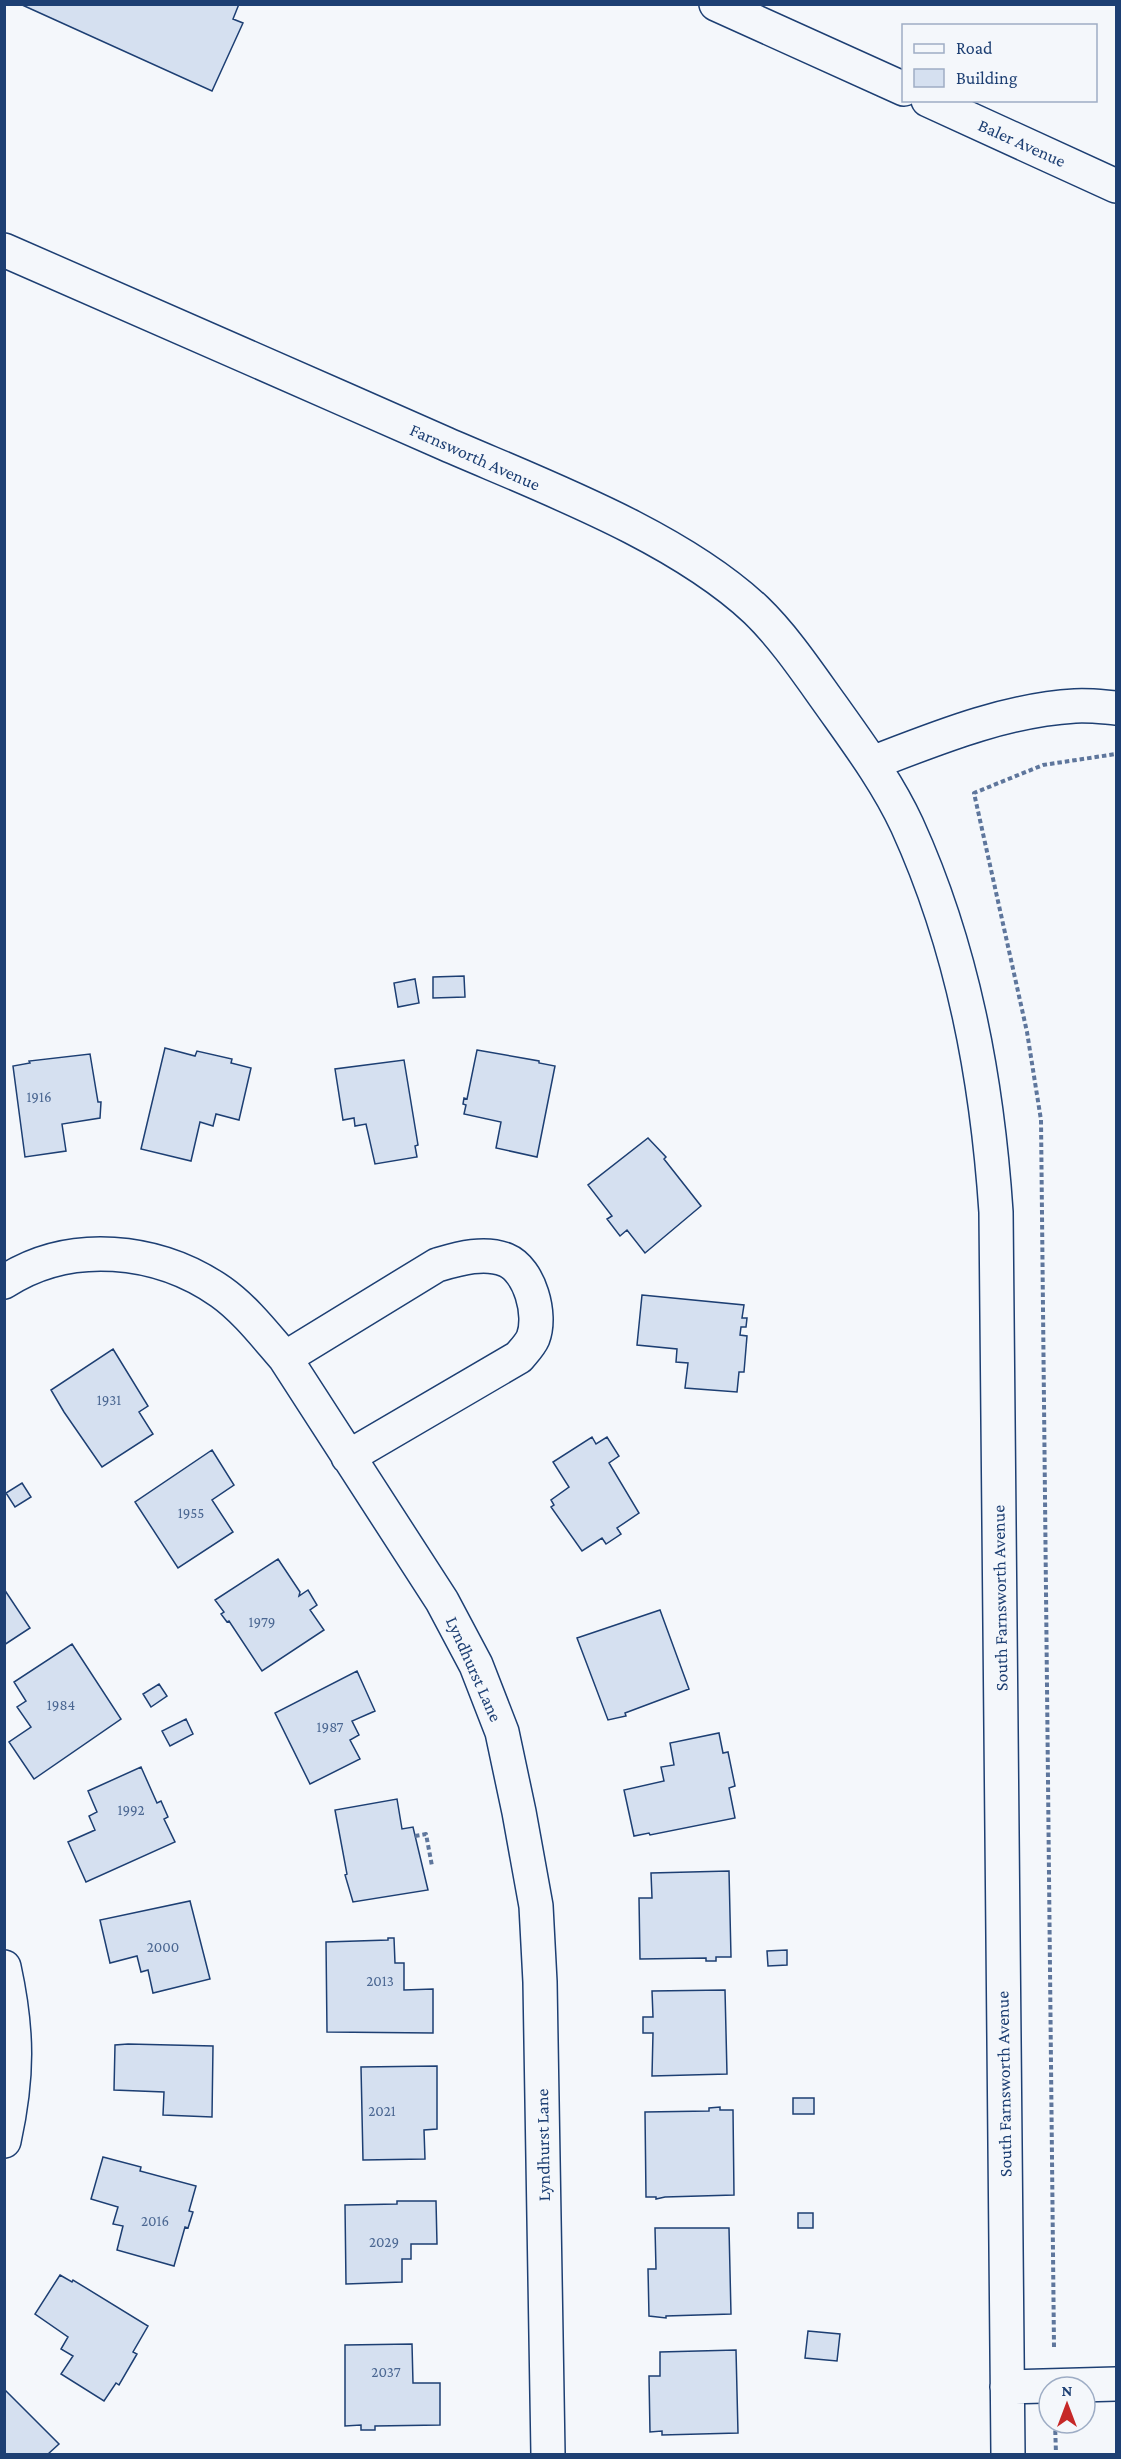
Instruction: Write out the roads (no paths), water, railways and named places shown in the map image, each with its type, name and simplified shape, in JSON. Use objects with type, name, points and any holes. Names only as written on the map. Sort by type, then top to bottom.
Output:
[{"type":"street","points":[[716,4],[902,89]]},
{"type":"street","name":"Baler Avenue","points":[[932,102],[1116,186]]},
{"type":"street","name":"Farnsworth Avenue","points":[[4,250],[592,508],[666,547],[716,577],[758,612],[810,675],[872,763]]},
{"type":"street","points":[[872,763],[1008,716],[1075,706],[1116,708]]},
{"type":"street","name":"South Farnsworth Avenue","points":[[872,763],[906,824],[943,916],[982,1070],[991,1138],[996,1212],[1008,2454]]},
{"type":"street","name":"Lyndhurst Lane","points":[[4,1282],[70,1255],[115,1253],[181,1268],[222,1293],[255,1323],[285,1358],[442,1601],[476,1665],[502,1732],[536,1906],[540,1982],[548,2454]]},
{"type":"street","points":[[285,1358],[437,1265],[459,1258],[487,1256],[507,1260],[524,1276],[534,1296],[535,1316],[533,1338],[519,1357],[348,1457]]},
{"type":"street","points":[[4,1967],[17,2038],[12,2104],[4,2141]]},
{"type":"street","points":[[1007,2387],[1116,2384]]}]
